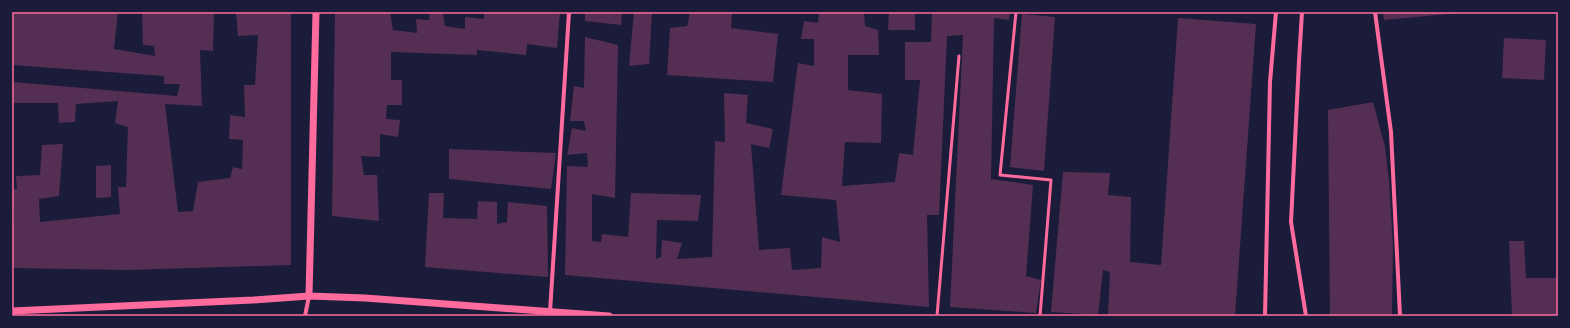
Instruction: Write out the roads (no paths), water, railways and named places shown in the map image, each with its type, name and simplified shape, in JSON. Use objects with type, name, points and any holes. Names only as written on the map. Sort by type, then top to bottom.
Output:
[{"type":"street","points":[[305,316],[309,296],[316,12]]},
{"type":"street","points":[[550,312],[569,12]]},
{"type":"street","points":[[1266,316],[1270,82],[1276,12]]},
{"type":"street","points":[[1302,12],[1291,222],[1306,316]]},
{"type":"street","points":[[1375,12],[1392,132],[1400,316]]},
{"type":"street","points":[[12,311],[309,296],[365,298],[609,316]]},
{"type":"lane","points":[[1016,12],[1000,175],[1051,180],[1040,316]]},
{"type":"lane","points":[[937,316],[959,56]]}]
